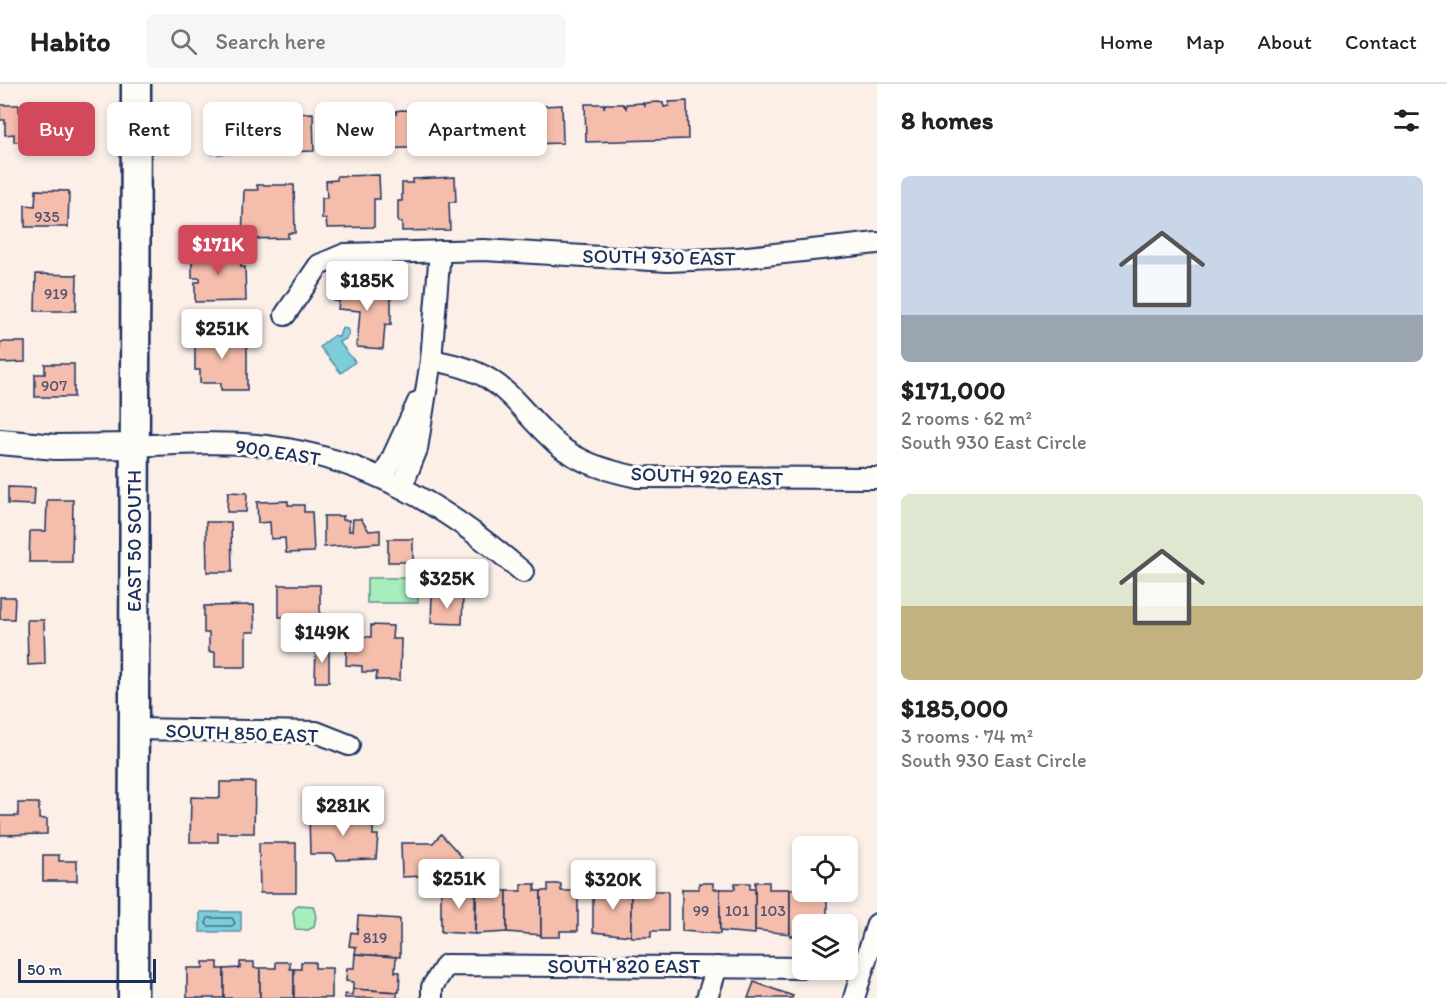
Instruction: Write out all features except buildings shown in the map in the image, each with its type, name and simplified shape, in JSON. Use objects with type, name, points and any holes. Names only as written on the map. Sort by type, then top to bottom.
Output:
[{"type":"main road","name":"EAST 50 SOUTH","points":[[133,998],[136,84]]},
{"type":"street","name":"SOUTH 930 EAST","points":[[285,315],[319,265],[345,254],[484,250],[668,261],[748,257],[877,243]]},
{"type":"street","points":[[402,486],[417,449],[428,381],[440,251]]},
{"type":"street","name":"SOUTH 920 EAST","points":[[431,360],[459,365],[479,372],[514,397],[557,444],[576,457],[615,473],[637,477],[877,478]]},
{"type":"street","points":[[383,478],[428,381]]},
{"type":"street","name":"900 EAST","points":[[0,442],[56,447],[220,444],[267,446],[322,458],[402,486],[458,519],[524,572]]},
{"type":"street","name":"SOUTH 850 EAST","points":[[133,729],[316,732],[349,745]]},
{"type":"street","points":[[858,962],[877,924]]},
{"type":"street","name":"SOUTH 820 EAST","points":[[432,998],[432,987],[446,965],[792,968]]},
{"type":"street","points":[[707,998],[717,967]]},
{"type":"street","points":[[854,998],[855,980]]},
{"type":"green space","points":[[367,578],[418,578],[418,603],[367,603]]},
{"type":"green space","points":[[298,905],[313,906],[316,916],[314,927],[308,930],[295,929],[293,911]]},
{"type":"water","points":[[342,328],[347,329],[349,333],[346,339],[339,342],[355,362],[341,373],[320,347],[334,335],[339,337]]},
{"type":"water","points":[[200,912],[241,912],[241,932],[200,932]]}]
